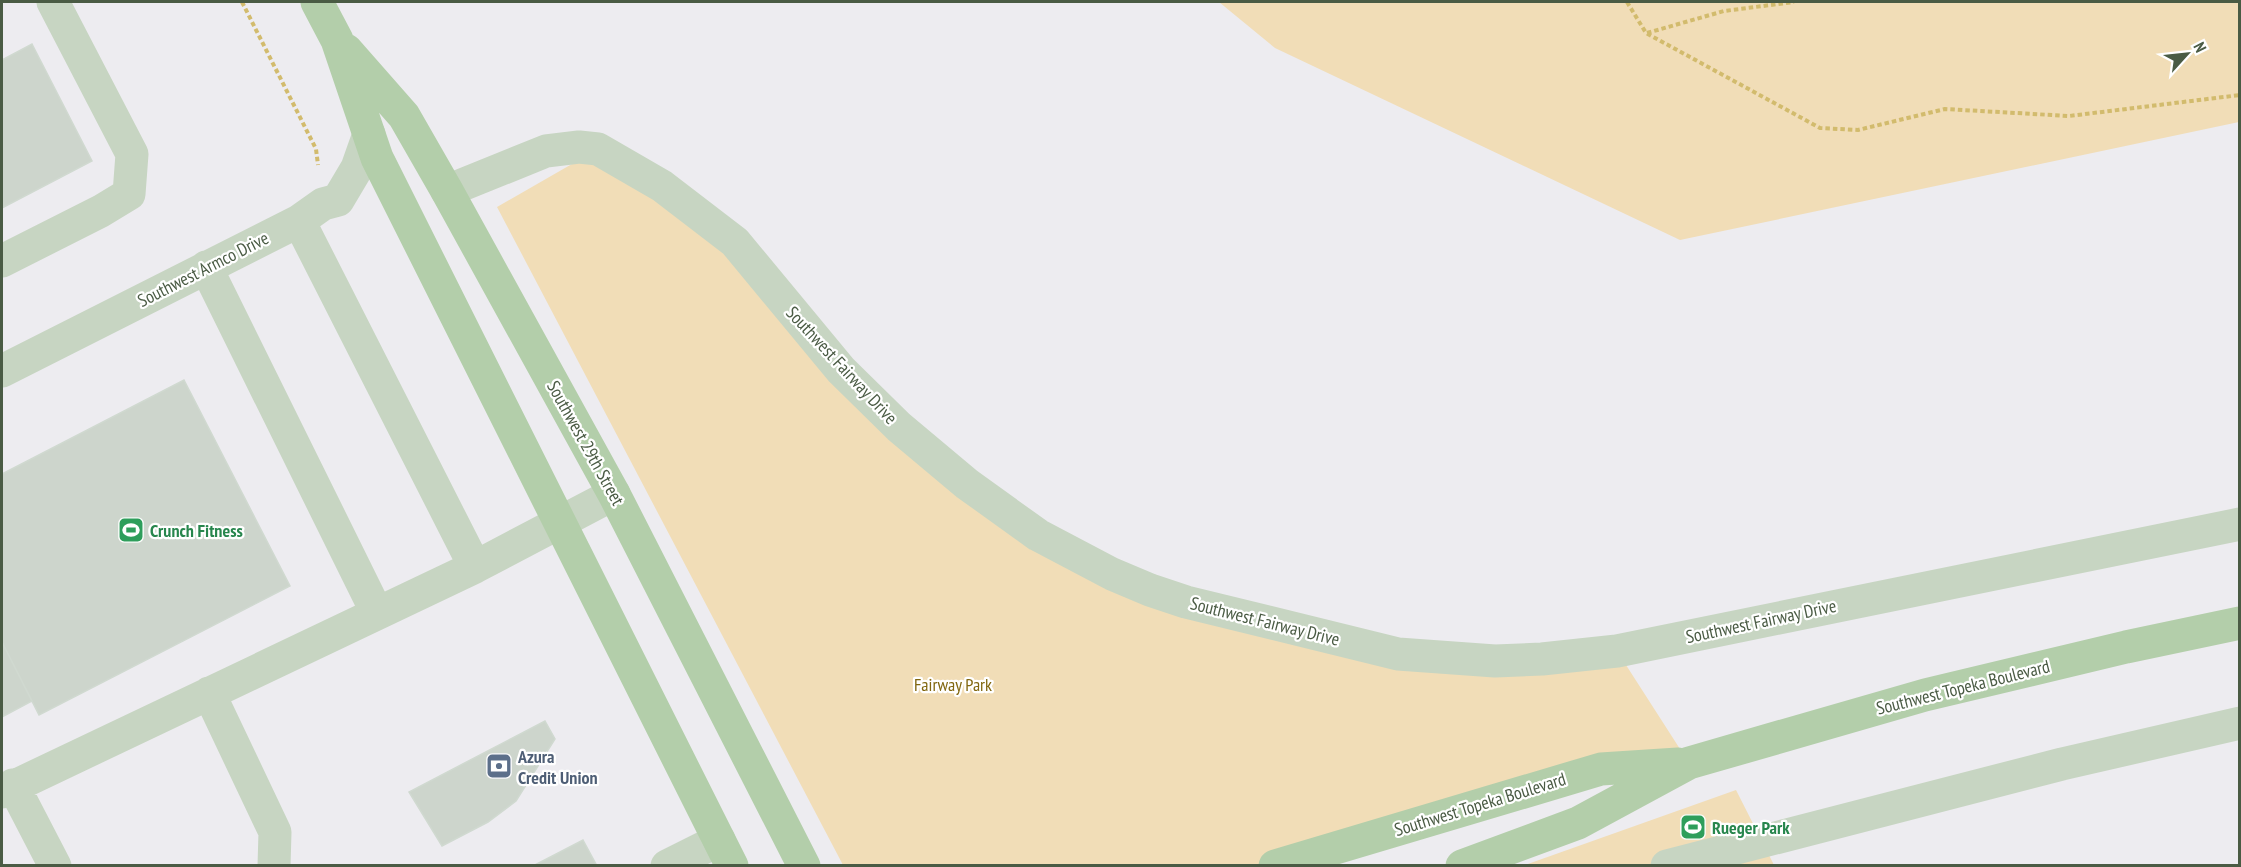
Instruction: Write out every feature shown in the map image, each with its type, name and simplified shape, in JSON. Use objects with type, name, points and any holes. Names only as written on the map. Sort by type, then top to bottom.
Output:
[{"type":"main road","name":"Southwest 29th Street","points":[[317,2],[337,40],[377,158],[726,853]]},
{"type":"main road","name":"Southwest 29th Street","points":[[337,40],[404,116],[447,191],[614,494],[804,866]]},
{"type":"main road","name":"Southwest Topeka Boulevard","points":[[1275,866],[1601,769],[1689,763],[1925,696],[2126,646],[2240,623]]},
{"type":"main road","name":"Southwest Topeka Boulevard","points":[[1462,866],[1578,823],[1689,763]]},
{"type":"street","points":[[2,261],[101,211],[129,194],[132,154],[52,2]]},
{"type":"street","name":"Southwest Armco Drive","points":[[2,371],[338,200],[357,168],[369,134]]},
{"type":"street","name":"Southwest Fairway Drive","points":[[447,191],[546,151],[579,147],[598,149],[662,186],[735,242],[842,370],[899,427],[967,484],[1038,535],[1112,574],[1186,602],[1398,654],[1495,661],[1542,659],[1617,651],[2240,524]]},
{"type":"street","points":[[311,212],[475,567]]},
{"type":"street","points":[[206,267],[377,613]]},
{"type":"street","points":[[55,866],[7,788],[475,567],[614,494]]},
{"type":"street","points":[[209,693],[275,832],[274,866]]},
{"type":"street","points":[[1667,866],[2062,764],[2240,723]]},
{"type":"street","points":[[667,866],[726,853]]},
{"type":"path","points":[[242,2],[316,149],[311,212]]},
{"type":"path","points":[[1627,2],[1646,33],[1820,128],[1858,130],[1945,109],[2069,116],[2240,95]]},
{"type":"path","points":[[1646,33],[1724,11],[1794,2]]},
{"type":"green space","points":[[1219,2],[2239,2],[2239,122],[1680,240],[1275,48]]},
{"type":"green space","name":"Fairway Park","points":[[598,149],[735,242],[899,427],[1112,574],[1398,654],[1617,651],[1689,763],[1261,865],[843,865],[497,207]]},
{"type":"green space","name":"Rueger Park","points":[[1736,790],[1774,865],[1525,865]]},
{"type":"building","points":[[32,44],[92,161],[2,208],[2,60]]},
{"type":"building","name":"Crunch Fitness","points":[[184,380],[290,586],[39,715],[2,642],[2,474]]},
{"type":"building","points":[[2,642],[32,701],[2,717]]},
{"type":"building","name":"Azura Credit Union","points":[[545,721],[555,739],[516,801],[488,822],[442,846],[409,792]]},
{"type":"building","points":[[583,840],[597,866],[533,866]]},
{"type":"place","name":"Crunch Fitness","points":[[131,530]]},
{"type":"place","name":"Azura Credit Union","points":[[499,766]]},
{"type":"place","name":"Rueger Park","points":[[1693,827]]}]
